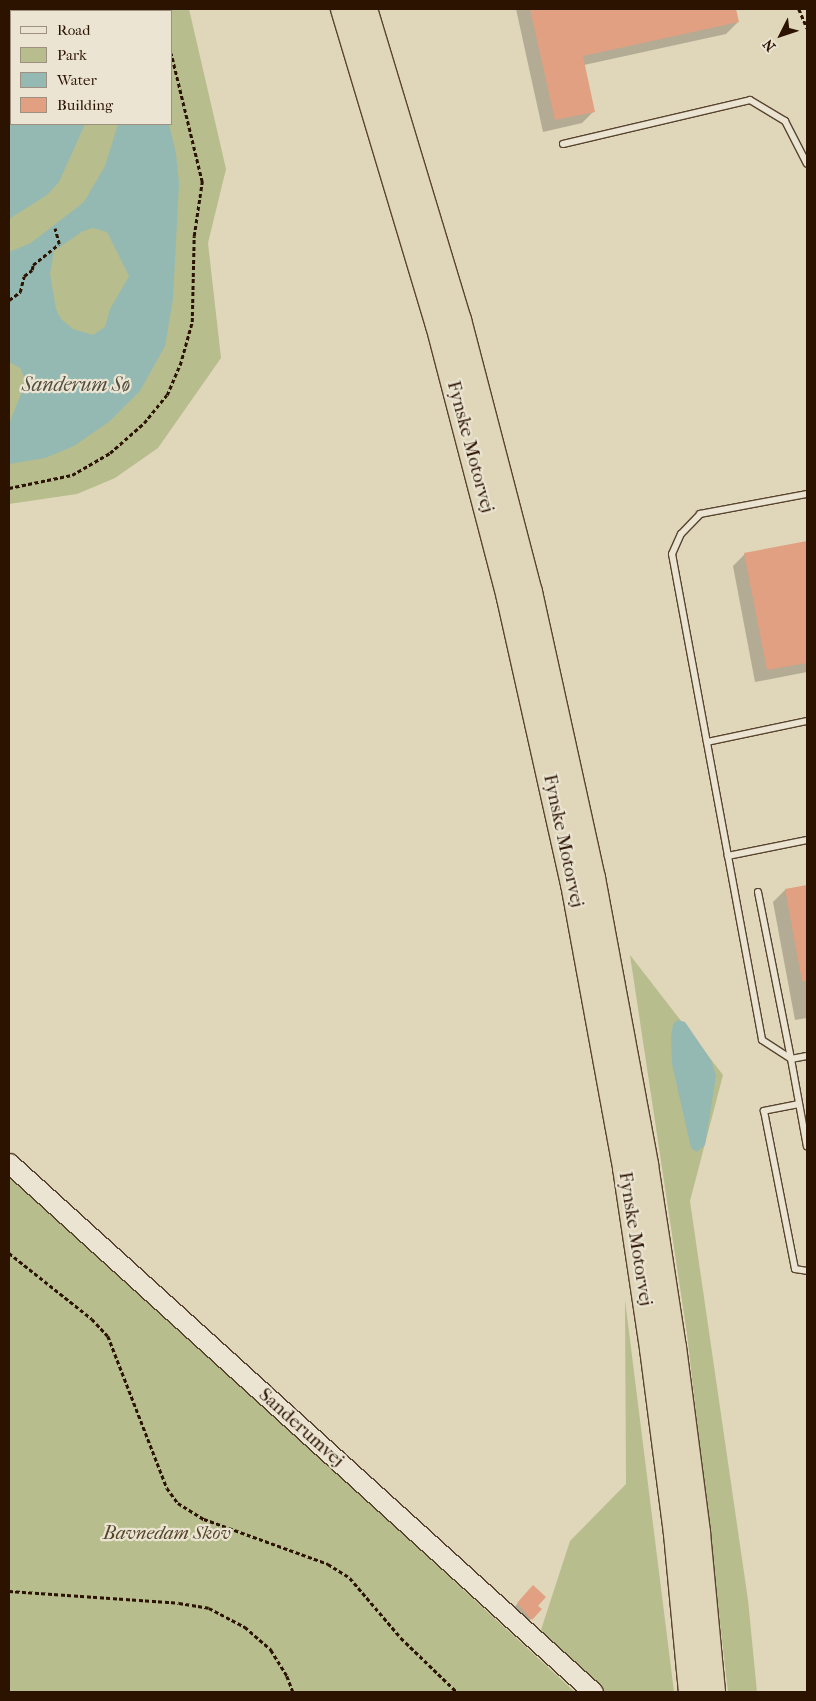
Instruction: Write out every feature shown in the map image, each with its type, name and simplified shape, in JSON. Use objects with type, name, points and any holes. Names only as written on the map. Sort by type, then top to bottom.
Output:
[{"type":"highway","name":"Fynske Motorvej","points":[[343,9],[438,325],[509,598],[573,884],[623,1159],[651,1340],[676,1534],[691,1692]]},
{"type":"highway","name":"Fynske Motorvej","points":[[365,9],[462,329],[530,592],[594,878],[646,1165],[674,1347],[698,1533],[713,1692]]},
{"type":"street","name":"Sanderumvej","points":[[9,1163],[593,1692]]},
{"type":"lane","points":[[563,144],[750,100],[785,121],[807,164]]},
{"type":"lane","points":[[807,494],[700,514],[681,534],[672,554],[762,1040],[791,1059],[807,1056]]},
{"type":"lane","points":[[707,742],[807,721]]},
{"type":"lane","points":[[728,856],[807,840]]},
{"type":"lane","points":[[758,892],[807,1147]]},
{"type":"lane","points":[[799,1104],[764,1111],[795,1269],[807,1271]]},
{"type":"path","points":[[799,9],[807,28]]},
{"type":"path","points":[[9,488],[72,476],[110,453],[144,423],[167,395],[180,365],[192,322],[194,236],[202,182],[172,58]]},
{"type":"path","points":[[9,300],[20,292],[24,276],[32,270],[33,265],[59,244],[55,228]]},
{"type":"path","points":[[9,1253],[92,1319],[108,1336],[167,1488],[178,1502],[204,1519],[328,1564],[350,1578],[401,1638],[457,1692]]},
{"type":"path","points":[[9,1591],[179,1603],[209,1608],[245,1627],[271,1650],[288,1676],[293,1692]]},
{"type":"green space","points":[[9,9],[189,9],[226,169],[208,243],[221,358],[158,448],[115,478],[77,494],[9,504]]},
{"type":"green space","points":[[630,955],[723,1075],[690,1201],[748,1600],[757,1692],[728,1692],[687,1334]]},
{"type":"green space","name":"Bavnedam Skov","points":[[9,1176],[322,1460],[575,1692],[9,1692]]},
{"type":"green space","points":[[625,1300],[674,1692],[606,1692],[540,1633],[570,1541],[626,1484]]},
{"type":"water","points":[[10,122],[10,125],[85,125],[59,182],[47,195],[9,219]]},
{"type":"water","name":"Sanderum Sø","points":[[118,125],[169,125],[176,154],[179,183],[173,299],[165,346],[140,391],[110,421],[74,446],[45,458],[9,464],[9,424],[26,381],[20,368],[9,362],[9,252],[31,243],[84,202],[105,166]],"holes":[[[93,228],[107,232],[129,276],[110,309],[105,327],[93,335],[73,329],[61,319],[56,309],[50,274],[54,251],[83,231]]]},
{"type":"water","points":[[678,1020],[685,1022],[711,1060],[716,1076],[705,1145],[697,1152],[691,1148],[672,1064],[671,1037],[673,1024]]},
{"type":"building","points":[[530,9],[736,9],[739,22],[583,56],[595,112],[555,120]]},
{"type":"building","points":[[807,541],[807,663],[767,670],[744,553]]},
{"type":"building","points":[[807,885],[807,981],[802,981],[785,889]]},
{"type":"building","points":[[533,1585],[546,1597],[538,1606],[542,1609],[532,1620],[517,1603]]}]
